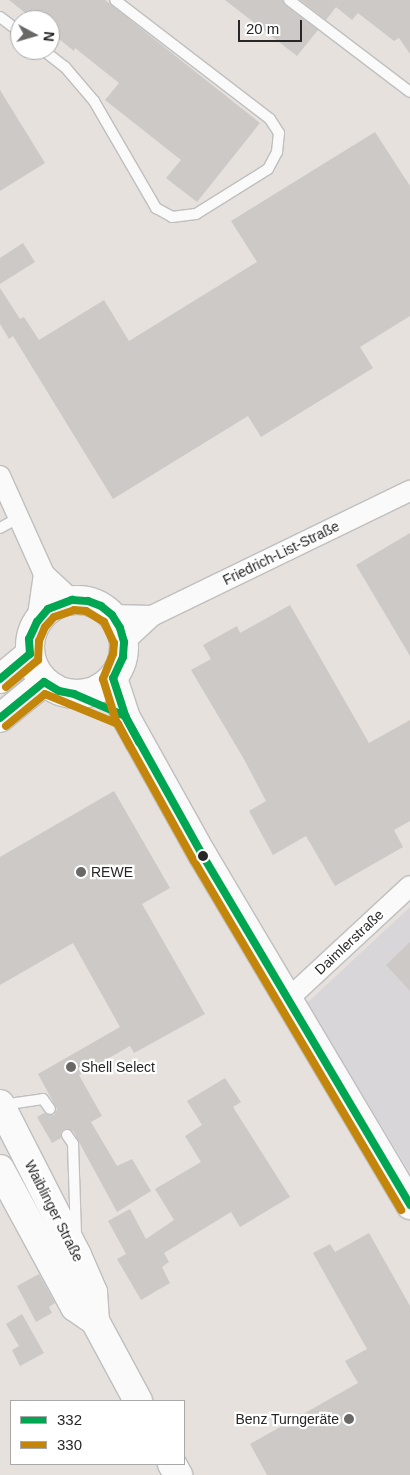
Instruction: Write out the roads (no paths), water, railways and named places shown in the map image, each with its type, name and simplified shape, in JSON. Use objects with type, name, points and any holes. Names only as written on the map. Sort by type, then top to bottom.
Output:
[{"type":"main road","name":"Friedrich-List-Straße","points":[[72,600],[88,601],[101,606],[112,614]]},
{"type":"main road","points":[[72,600],[48,609],[37,622],[29,638],[30,654],[35,669],[44,682],[59,691],[74,694],[125,716]]},
{"type":"main road","points":[[74,694],[92,692],[113,678],[123,657],[124,642],[120,628],[112,614]]},
{"type":"main road","points":[[0,679],[30,654]]},
{"type":"main road","points":[[113,678],[125,716],[203,856],[410,1205]]},
{"type":"main road","points":[[0,718],[44,682]]},
{"type":"main road","name":"Waiblinger Straße","points":[[0,1105],[77,1254],[93,1292],[95,1321],[137,1400]]},
{"type":"main road","name":"Waiblinger Straße","points":[[0,1170],[75,1308],[95,1321]]},
{"type":"street","points":[[0,476],[44,574],[72,600]]},
{"type":"street","name":"Friedrich-List-Straße","points":[[124,642],[152,616],[410,491]]},
{"type":"street","points":[[37,622],[44,574]]},
{"type":"street","name":"Friedrich-List-Straße","points":[[112,614],[152,616]]},
{"type":"street","name":"Daimlerstraße","points":[[288,999],[410,886]]},
{"type":"lane","points":[[57,60],[66,67],[94,101],[156,208],[172,217],[196,214],[268,169],[277,152],[279,133],[270,119],[115,0]]},
{"type":"lane","points":[[289,0],[410,92]]},
{"type":"lane","points":[[0,528],[18,518]]},
{"type":"lane","points":[[0,1105],[43,1099],[50,1110]]},
{"type":"lane","points":[[67,1135],[73,1144],[77,1254]]},
{"type":"place","name":"REWE","points":[[81,872]]},
{"type":"place","name":"Shell Select","points":[[71,1067]]},
{"type":"place","name":"Benz Turngeräte","points":[[349,1419]]}]
